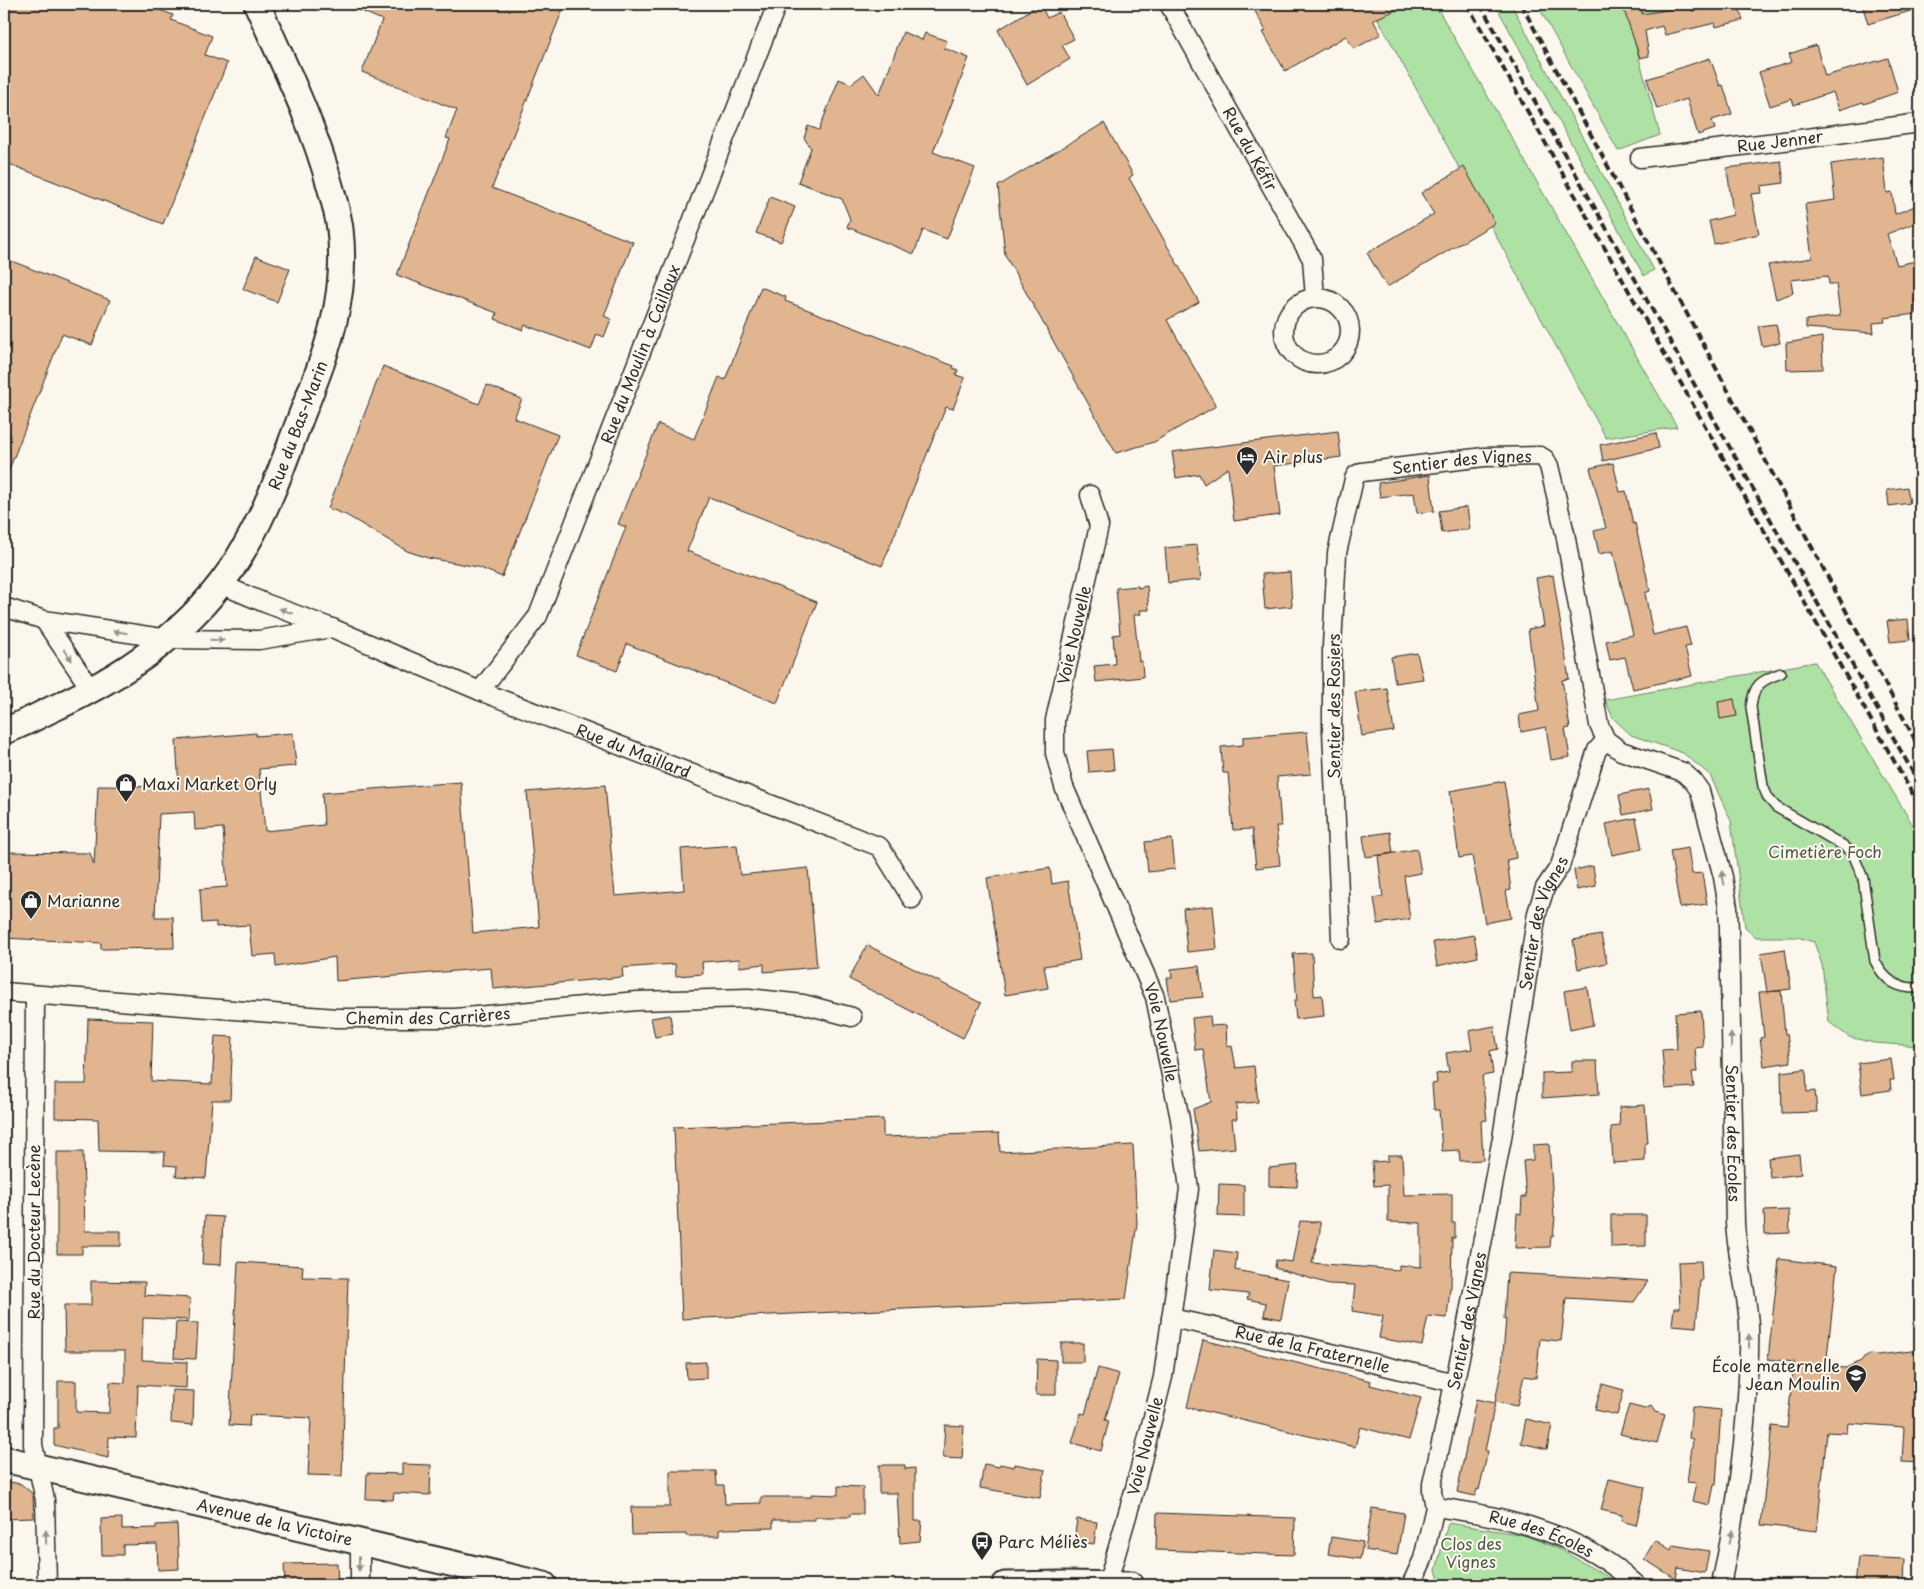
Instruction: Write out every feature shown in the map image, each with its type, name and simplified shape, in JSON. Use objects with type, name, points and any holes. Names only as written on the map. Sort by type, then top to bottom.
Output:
[{"type":"main road","name":"Rue du Bas-Marin","points":[[4,732],[92,691],[120,674],[168,639],[203,606],[246,547],[265,509],[329,344],[337,316],[340,289],[342,251],[340,227],[325,166],[308,119],[257,4]]},
{"type":"main road","name":"Avenue de la Victoire","points":[[4,1459],[544,1585]]},
{"type":"main road","points":[[1005,1585],[1119,1585]]},
{"type":"street","name":"Rue du Moulin à Cailloux","points":[[480,691],[538,616],[777,4]]},
{"type":"street","name":"Rue du Kéfir","points":[[1169,4],[1312,259],[1315,298]]},
{"type":"street","name":"Rue Jenner","points":[[1640,158],[1920,123]]},
{"type":"street","name":"Sentier des Vignes","points":[[1356,475],[1362,472],[1484,457],[1540,456],[1545,459],[1549,466],[1565,534],[1599,724],[1606,740],[1597,750],[1560,866],[1545,888],[1537,913],[1502,1138],[1455,1383],[1432,1484],[1436,1507],[1423,1559],[1411,1585]]},
{"type":"street","name":"Sentier des Rosiers","points":[[1341,939],[1332,730],[1332,646],[1337,553],[1356,475]]},
{"type":"street","name":"Voie Nouvelle","points":[[1090,495],[1099,526],[1062,682],[1055,720],[1055,753],[1064,787],[1155,997],[1180,1119],[1189,1189],[1163,1377],[1135,1488],[1119,1585]]},
{"type":"street","name":"Rue du Maillard","points":[[220,584],[332,628],[480,691],[880,848],[912,899]]},
{"type":"street","points":[[4,607],[44,620],[168,639],[258,640],[332,628]]},
{"type":"street","points":[[44,620],[92,691]]},
{"type":"street","name":"Sentier des Écoles","points":[[1606,740],[1622,751],[1683,772],[1693,782],[1704,801],[1723,877],[1728,907],[1735,1223],[1736,1242],[1746,1292],[1749,1324],[1749,1359],[1742,1470],[1734,1524],[1721,1585]]},
{"type":"street","name":"Chemin des Carrières","points":[[4,992],[336,1018],[455,1018],[637,1001],[748,998],[804,1004],[852,1017]]},
{"type":"street","name":"Rue du Docteur Lecène","points":[[35,995],[33,1446],[45,1500],[47,1585]]},
{"type":"street","name":"Rue de la Fraternelle","points":[[1170,1318],[1286,1342],[1455,1383]]},
{"type":"street","name":"Rue des Écoles","points":[[1436,1507],[1517,1522],[1568,1540],[1616,1568],[1637,1585]]},
{"type":"street","points":[[360,1542],[360,1585]]},
{"type":"lane","points":[[1781,673],[1757,685],[1753,694],[1752,707],[1763,786],[1768,798],[1776,807],[1844,846],[1853,854],[1863,878],[1875,961],[1880,971],[1888,981],[1895,984],[1920,988]]},
{"type":"green space","points":[[1370,4],[1435,4],[1677,427],[1606,438]]},
{"type":"green space","points":[[1495,4],[1511,4],[1654,270],[1644,276]]},
{"type":"green space","points":[[1537,4],[1686,4],[1629,21],[1660,135],[1618,151]]},
{"type":"green space","name":"Cimetière Foch","points":[[1815,662],[1920,837],[1920,1046],[1874,1043],[1849,1037],[1829,1022],[1822,965],[1814,942],[1797,937],[1756,937],[1745,927],[1731,821],[1710,775],[1683,753],[1631,735],[1613,718],[1605,700]]},
{"type":"green space","points":[[1920,1272],[1920,1315],[1914,1315]]},
{"type":"green space","name":"Clos des Vignes","points":[[1448,1523],[1524,1535],[1559,1549],[1613,1580],[1618,1585],[1466,1580],[1465,1585],[1441,1585],[1436,1570]]},
{"type":"building","points":[[4,4],[144,4],[173,15],[171,20],[212,36],[205,55],[227,63],[163,224],[4,162]]},
{"type":"building","points":[[345,4],[565,4],[492,188],[633,242],[604,316],[611,319],[604,337],[597,334],[591,350],[525,325],[523,330],[495,319],[497,313],[397,275],[450,139],[446,138],[457,110],[362,72],[382,20]]},
{"type":"building","points":[[1040,4],[1047,18],[1059,12],[1074,39],[1062,45],[1070,59],[1027,85],[998,30]]},
{"type":"building","points":[[1251,4],[1410,4],[1373,20],[1381,34],[1354,49],[1346,36],[1285,71],[1263,32],[1266,31]]},
{"type":"building","points":[[1622,4],[1641,4],[1642,14],[1690,6],[1692,11],[1738,4],[1743,20],[1716,27],[1715,23],[1665,35],[1662,26],[1645,31],[1649,56],[1640,58]]},
{"type":"building","points":[[1862,4],[1919,4],[1920,8],[1868,24]]},
{"type":"building","points":[[903,32],[922,40],[925,33],[947,41],[944,48],[969,58],[933,152],[975,168],[947,239],[923,230],[914,254],[847,227],[850,219],[842,199],[798,182],[811,148],[804,138],[808,126],[819,130],[839,79],[851,84],[864,74],[879,95]]},
{"type":"building","points":[[1816,45],[1825,76],[1888,58],[1898,92],[1864,104],[1863,102],[1839,110],[1833,92],[1794,105],[1792,99],[1770,106],[1759,72],[1792,62],[1789,54]]},
{"type":"building","points":[[1710,58],[1720,86],[1723,85],[1732,114],[1712,120],[1715,129],[1698,135],[1687,99],[1657,109],[1647,79]]},
{"type":"building","points":[[1104,123],[1133,175],[1129,178],[1199,302],[1167,320],[1216,406],[1154,442],[1116,453],[1005,255],[998,186]]},
{"type":"building","points":[[1883,157],[1887,193],[1892,192],[1895,214],[1920,204],[1920,221],[1887,234],[1897,265],[1920,260],[1920,277],[1916,278],[1919,299],[1915,299],[1916,314],[1884,318],[1885,322],[1873,323],[1874,333],[1806,328],[1806,320],[1840,316],[1836,284],[1829,284],[1828,276],[1791,280],[1793,293],[1776,299],[1768,265],[1812,258],[1805,204],[1835,200],[1831,164]]},
{"type":"building","points":[[1781,161],[1784,183],[1761,186],[1762,193],[1751,194],[1759,234],[1714,244],[1709,221],[1733,215],[1727,168]]},
{"type":"building","points":[[1464,167],[1495,223],[1387,287],[1367,253],[1434,214],[1421,193]]},
{"type":"building","points":[[770,197],[795,207],[781,242],[756,233]]},
{"type":"building","points":[[256,256],[290,269],[277,302],[243,289]]},
{"type":"building","points":[[4,258],[110,300],[92,345],[62,334],[5,480]]},
{"type":"building","points":[[761,287],[786,297],[785,301],[954,366],[953,368],[958,370],[956,375],[965,378],[953,409],[946,407],[882,566],[709,497],[687,551],[817,602],[777,703],[627,644],[617,671],[576,655],[626,527],[618,524],[658,424],[694,439],[719,377],[725,380]]},
{"type":"building","points":[[1776,324],[1780,343],[1762,346],[1758,326]]},
{"type":"building","points":[[1822,337],[1823,369],[1787,370],[1786,343]]},
{"type":"building","points":[[383,366],[479,404],[487,385],[522,399],[514,418],[558,435],[502,577],[478,567],[428,558],[407,551],[346,515],[328,508]]},
{"type":"building","name":"Air plus","points":[[1338,431],[1341,457],[1274,466],[1280,515],[1234,521],[1228,468],[1204,484],[1199,474],[1176,478],[1172,452]]},
{"type":"building","points":[[1656,433],[1659,448],[1603,461],[1600,445]]},
{"type":"building","points":[[1613,463],[1620,492],[1626,491],[1633,524],[1635,523],[1650,591],[1645,593],[1653,635],[1686,627],[1691,646],[1685,647],[1692,676],[1633,689],[1625,657],[1610,660],[1606,641],[1633,635],[1613,551],[1599,554],[1594,531],[1606,528],[1590,468]]},
{"type":"building","points":[[1430,475],[1434,511],[1417,513],[1414,493],[1380,497],[1378,483]]},
{"type":"building","points":[[1907,487],[1910,503],[1889,506],[1887,490]]},
{"type":"building","points":[[1467,507],[1470,529],[1442,533],[1439,511]]},
{"type":"building","points":[[1197,545],[1201,580],[1168,583],[1165,548]]},
{"type":"building","points":[[1290,572],[1292,606],[1265,609],[1262,574]]},
{"type":"building","points":[[1553,575],[1569,679],[1562,680],[1570,728],[1565,729],[1570,757],[1551,760],[1546,727],[1521,732],[1519,715],[1539,711],[1528,629],[1544,626],[1536,578]]},
{"type":"building","points":[[1138,586],[1138,588],[1147,586],[1149,610],[1140,610],[1141,614],[1134,615],[1139,661],[1142,661],[1143,677],[1096,682],[1094,666],[1115,664],[1113,635],[1120,634],[1116,588]]},
{"type":"building","points":[[1908,619],[1910,640],[1890,642],[1887,621]]},
{"type":"building","points":[[1417,653],[1423,679],[1395,683],[1391,657]]},
{"type":"building","points":[[1387,688],[1394,731],[1362,736],[1355,692]]},
{"type":"building","points":[[1734,699],[1737,716],[1720,719],[1718,702]]},
{"type":"building","points":[[1307,732],[1311,774],[1277,777],[1281,826],[1276,826],[1280,865],[1256,868],[1252,829],[1233,830],[1228,773],[1223,773],[1221,747],[1243,745],[1243,737]]},
{"type":"building","points":[[256,733],[256,736],[293,733],[296,766],[259,769],[265,831],[324,825],[322,793],[461,782],[473,933],[539,927],[527,792],[605,785],[615,896],[684,890],[681,849],[737,845],[740,875],[808,868],[817,967],[764,972],[764,964],[740,967],[739,959],[702,962],[703,974],[676,976],[675,964],[622,968],[623,977],[493,989],[491,968],[336,981],[335,957],[276,967],[275,954],[252,956],[249,925],[216,927],[216,922],[202,923],[200,889],[227,887],[223,828],[195,830],[194,812],[159,814],[155,917],[173,917],[174,948],[101,949],[101,943],[4,938],[4,852],[90,853],[94,865],[98,786],[179,787],[176,740]]},
{"type":"building","points":[[1112,749],[1114,770],[1089,772],[1087,751]]},
{"type":"building","points":[[1504,781],[1516,858],[1507,860],[1511,890],[1506,891],[1511,918],[1485,923],[1472,856],[1459,858],[1450,791]]},
{"type":"building","points":[[1649,789],[1653,809],[1623,815],[1619,795]]},
{"type":"building","points":[[1636,818],[1642,849],[1612,855],[1606,824]]},
{"type":"building","points":[[1390,832],[1393,853],[1366,857],[1363,836]]},
{"type":"building","points":[[1172,839],[1175,869],[1148,872],[1145,842]]},
{"type":"building","points":[[1688,848],[1692,874],[1702,873],[1707,904],[1680,908],[1670,851]]},
{"type":"building","points":[[1417,849],[1421,873],[1404,876],[1410,919],[1378,924],[1374,898],[1383,897],[1378,856]]},
{"type":"building","points":[[1593,866],[1596,886],[1577,890],[1574,870]]},
{"type":"building","points":[[1050,868],[1052,884],[1068,881],[1080,960],[1044,966],[1048,988],[1005,995],[987,878]]},
{"type":"building","points":[[1213,906],[1217,949],[1187,952],[1183,909]]},
{"type":"building","points":[[1474,935],[1478,957],[1437,966],[1433,942]]},
{"type":"building","points":[[1601,935],[1607,963],[1578,969],[1573,940]]},
{"type":"building","points":[[867,945],[981,1003],[963,1038],[849,979]]},
{"type":"building","points":[[1785,949],[1791,989],[1767,992],[1761,953]]},
{"type":"building","points":[[1312,953],[1314,996],[1322,995],[1324,1016],[1296,1019],[1294,1001],[1297,1001],[1293,954]]},
{"type":"building","points":[[1199,966],[1203,997],[1170,1000],[1167,978],[1172,978],[1171,969]]},
{"type":"building","points":[[1587,987],[1593,1025],[1570,1030],[1564,991]]},
{"type":"building","points":[[1781,991],[1785,1034],[1787,1034],[1791,1062],[1764,1066],[1760,1038],[1764,1037],[1759,992]]},
{"type":"building","points":[[1701,1011],[1703,1047],[1695,1048],[1697,1072],[1692,1072],[1694,1087],[1665,1089],[1662,1050],[1677,1049],[1675,1013]]},
{"type":"building","points":[[670,1015],[673,1034],[655,1037],[651,1018]]},
{"type":"building","points":[[1210,1016],[1211,1026],[1226,1025],[1227,1047],[1232,1046],[1236,1068],[1254,1066],[1258,1102],[1236,1104],[1237,1119],[1232,1119],[1235,1148],[1199,1151],[1193,1109],[1211,1102],[1203,1049],[1195,1050],[1192,1018]]},
{"type":"building","points":[[88,1019],[153,1021],[151,1081],[212,1084],[215,1036],[233,1037],[230,1100],[212,1100],[206,1178],[176,1176],[177,1166],[164,1165],[165,1152],[99,1151],[98,1119],[55,1118],[55,1084],[86,1084]]},
{"type":"building","points":[[1494,1026],[1498,1049],[1490,1051],[1493,1074],[1482,1076],[1487,1120],[1481,1121],[1483,1160],[1460,1161],[1459,1150],[1442,1151],[1439,1110],[1434,1110],[1432,1084],[1437,1083],[1436,1074],[1449,1072],[1446,1053],[1472,1049],[1469,1031]]},
{"type":"building","points":[[1891,1059],[1894,1080],[1890,1080],[1891,1090],[1862,1094],[1858,1063]]},
{"type":"building","points":[[1572,1061],[1597,1061],[1599,1094],[1542,1098],[1542,1073],[1572,1072]]},
{"type":"building","points":[[1806,1069],[1807,1092],[1815,1091],[1817,1112],[1782,1113],[1781,1072]]},
{"type":"building","points":[[1645,1105],[1648,1143],[1645,1143],[1645,1161],[1613,1163],[1611,1127],[1620,1126],[1619,1107]]},
{"type":"building","points":[[883,1119],[883,1137],[999,1133],[1000,1152],[1133,1145],[1137,1223],[1126,1299],[682,1319],[674,1127]]},
{"type":"building","points":[[1549,1144],[1555,1217],[1550,1247],[1515,1248],[1517,1213],[1521,1214],[1522,1197],[1526,1197],[1523,1161],[1533,1160],[1533,1145]]},
{"type":"building","points":[[57,1152],[83,1152],[85,1231],[121,1231],[121,1246],[82,1246],[82,1254],[57,1254]]},
{"type":"building","points":[[1799,1154],[1801,1174],[1770,1178],[1768,1158]]},
{"type":"building","points":[[1388,1155],[1402,1155],[1404,1195],[1452,1194],[1452,1223],[1455,1223],[1455,1238],[1452,1238],[1451,1288],[1447,1318],[1428,1316],[1422,1346],[1379,1338],[1383,1316],[1352,1311],[1355,1285],[1329,1284],[1275,1268],[1276,1260],[1292,1262],[1300,1221],[1320,1222],[1320,1232],[1312,1263],[1399,1270],[1399,1265],[1421,1267],[1421,1223],[1388,1222],[1388,1185],[1374,1186],[1372,1162],[1388,1161]]},
{"type":"building","points":[[1298,1165],[1297,1187],[1269,1186],[1269,1168]]},
{"type":"building","points":[[1219,1184],[1244,1185],[1244,1217],[1218,1216]]},
{"type":"building","points":[[1789,1210],[1790,1233],[1765,1234],[1764,1211]]},
{"type":"building","points":[[1611,1215],[1646,1215],[1646,1246],[1611,1247]]},
{"type":"building","points":[[205,1216],[223,1217],[221,1265],[202,1264]]},
{"type":"building","points":[[1214,1250],[1237,1253],[1235,1270],[1288,1280],[1281,1319],[1264,1316],[1266,1303],[1247,1299],[1249,1294],[1210,1290]]},
{"type":"building","points":[[1779,1259],[1837,1266],[1826,1366],[1846,1368],[1861,1361],[1870,1354],[1878,1355],[1920,1350],[1920,1463],[1902,1462],[1904,1427],[1848,1423],[1847,1433],[1827,1432],[1817,1531],[1761,1525],[1772,1426],[1787,1428],[1794,1362],[1768,1359]]},
{"type":"building","points":[[1701,1261],[1702,1281],[1700,1281],[1696,1327],[1672,1325],[1674,1308],[1680,1308],[1678,1262]]},
{"type":"building","points":[[238,1262],[303,1266],[302,1277],[348,1278],[342,1476],[308,1475],[311,1418],[250,1415],[249,1426],[229,1425]]},
{"type":"building","points":[[1507,1273],[1648,1281],[1634,1302],[1566,1298],[1561,1341],[1540,1339],[1536,1378],[1524,1376],[1517,1406],[1495,1402],[1502,1366]]},
{"type":"building","points":[[91,1281],[145,1282],[144,1295],[190,1298],[189,1320],[143,1318],[142,1360],[187,1362],[186,1388],[138,1385],[136,1438],[109,1437],[108,1458],[54,1445],[54,1428],[58,1428],[58,1381],[76,1381],[76,1412],[109,1413],[110,1382],[125,1383],[125,1351],[65,1351],[64,1305],[91,1305]]},
{"type":"building","points":[[176,1322],[198,1323],[196,1359],[174,1358]]},
{"type":"building","points":[[1203,1340],[1371,1381],[1370,1385],[1421,1398],[1409,1440],[1360,1427],[1355,1447],[1187,1407]]},
{"type":"building","points":[[1061,1343],[1083,1343],[1083,1362],[1061,1362]]},
{"type":"building","points":[[1037,1359],[1056,1360],[1056,1395],[1036,1395]]},
{"type":"building","points":[[706,1362],[706,1378],[687,1379],[686,1363]]},
{"type":"building","points":[[1098,1368],[1119,1374],[1105,1420],[1109,1421],[1101,1451],[1072,1443],[1081,1413],[1085,1414]]},
{"type":"building","points":[[1602,1384],[1624,1390],[1617,1415],[1595,1410]]},
{"type":"building","points":[[172,1390],[194,1391],[193,1425],[171,1423]]},
{"type":"building","points":[[1476,1399],[1495,1403],[1485,1451],[1488,1451],[1479,1490],[1477,1489],[1475,1496],[1457,1492]]},
{"type":"building","points":[[1629,1405],[1645,1409],[1651,1406],[1655,1412],[1665,1415],[1657,1443],[1620,1434]]},
{"type":"building","points":[[1692,1407],[1721,1410],[1716,1485],[1714,1485],[1710,1505],[1692,1501],[1696,1483],[1687,1482],[1693,1439],[1689,1438]]},
{"type":"building","points":[[1526,1419],[1552,1425],[1547,1449],[1521,1443]]},
{"type":"building","points":[[945,1425],[964,1426],[962,1459],[943,1458]]},
{"type":"building","points":[[402,1464],[431,1465],[430,1495],[394,1493],[393,1500],[366,1499],[367,1473],[402,1474]]},
{"type":"building","points":[[984,1464],[999,1467],[1000,1464],[1014,1467],[1015,1464],[1045,1470],[1040,1498],[980,1488]]},
{"type":"building","points":[[879,1465],[905,1465],[905,1469],[915,1468],[915,1521],[922,1521],[920,1541],[900,1543],[897,1493],[879,1493]]},
{"type":"building","points":[[670,1471],[716,1471],[717,1485],[724,1485],[725,1504],[761,1503],[761,1497],[811,1497],[811,1494],[838,1495],[838,1486],[863,1487],[863,1514],[850,1514],[850,1517],[815,1517],[815,1520],[773,1520],[773,1528],[723,1529],[719,1530],[719,1536],[686,1536],[686,1534],[632,1535],[631,1507],[670,1507]]},
{"type":"building","points":[[1609,1479],[1645,1487],[1636,1525],[1621,1521],[1622,1515],[1601,1510]]},
{"type":"building","points":[[4,1481],[21,1484],[33,1494],[34,1518],[4,1519]]},
{"type":"building","points":[[1372,1508],[1404,1513],[1397,1555],[1365,1550]]},
{"type":"building","points":[[1157,1513],[1295,1518],[1294,1555],[1156,1550]]},
{"type":"building","points":[[122,1518],[122,1529],[156,1528],[156,1525],[177,1524],[179,1569],[158,1570],[157,1544],[123,1545],[123,1555],[102,1555],[101,1519]]},
{"type":"building","points":[[1077,1519],[1097,1522],[1094,1544],[1074,1541]]},
{"type":"building","points":[[1331,1537],[1363,1542],[1360,1559],[1328,1554]]},
{"type":"building","points":[[1655,1540],[1671,1550],[1673,1545],[1709,1551],[1705,1573],[1678,1568],[1676,1579],[1644,1559]]},
{"type":"building","points":[[1858,1557],[1905,1559],[1904,1585],[1855,1585]]},
{"type":"building","points":[[337,1563],[338,1585],[285,1585],[284,1564]]},
{"type":"railway","points":[[1467,4],[1920,807]]},
{"type":"railway","points":[[1480,4],[1920,785]]},
{"type":"railway","points":[[1521,4],[1920,749]]},
{"type":"place","name":"Air plus","points":[[1247,476]]},
{"type":"place","name":"Maxi Market Orly","points":[[126,803]]},
{"type":"place","name":"Marianne","points":[[31,920]]},
{"type":"place","name":"École maternelle Jean Moulin","points":[[1856,1394]]},
{"type":"place","name":"Parc Méliès","points":[[982,1561]]}]
